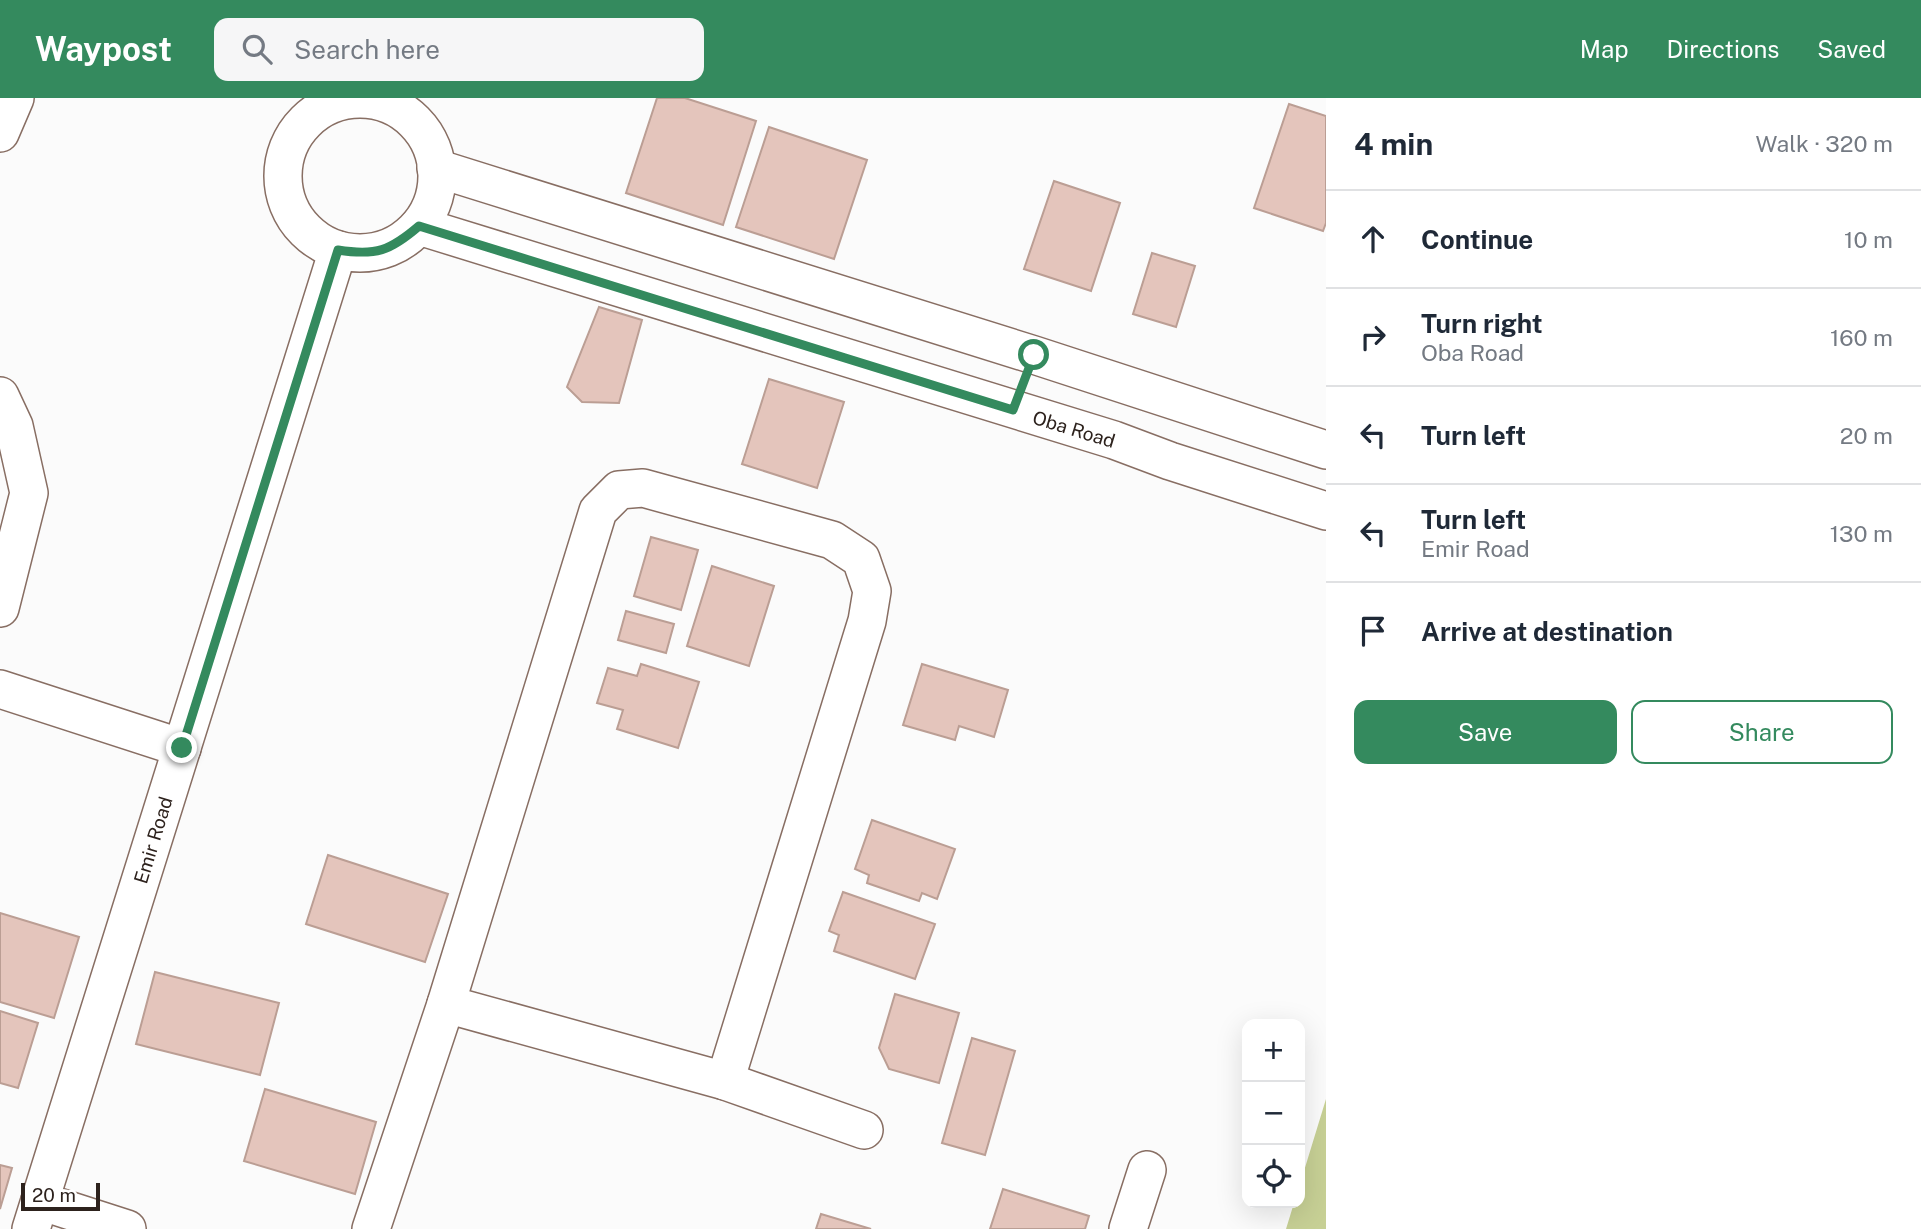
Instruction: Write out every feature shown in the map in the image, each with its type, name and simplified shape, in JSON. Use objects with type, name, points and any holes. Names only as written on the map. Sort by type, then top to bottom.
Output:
[{"type":"street","points":[[0,133],[15,98]]},
{"type":"street","points":[[362,99],[387,101],[419,127],[430,143],[436,168],[437,185],[431,207],[419,226],[402,241],[382,250],[360,254],[338,250],[316,240],[299,223],[287,201],[284,177],[287,152],[299,131],[316,113],[338,103],[362,99]]},
{"type":"street","points":[[436,168],[1034,355],[1326,450]]},
{"type":"street","name":"Oba Road","points":[[419,226],[1114,440],[1170,461],[1326,511]]},
{"type":"street","name":"Emir Road","points":[[35,1215],[338,250]]},
{"type":"street","points":[[1013,410],[1034,355]]},
{"type":"street","points":[[0,396],[14,426],[29,493],[0,608]]},
{"type":"street","points":[[1170,461],[1186,404]]},
{"type":"street","points":[[372,1229],[446,1004],[598,511],[619,490],[643,488],[832,540],[861,559],[872,591],[867,621],[725,1081]]},
{"type":"street","points":[[0,689],[182,748]]},
{"type":"street","points":[[446,1004],[725,1081],[864,1130]]},
{"type":"street","points":[[1128,1229],[1147,1170]]},
{"type":"street","points":[[35,1215],[127,1229]]},
{"type":"green space","points":[[1326,1099],[1326,1229],[1286,1229],[1292,1208],[1305,1208],[1305,1168]]},
{"type":"building","points":[[657,98],[685,98],[756,121],[723,225],[626,193]]},
{"type":"building","points":[[1289,104],[1326,116],[1326,223],[1323,231],[1254,208]]},
{"type":"building","points":[[769,127],[867,160],[834,259],[736,227]]},
{"type":"building","points":[[1054,181],[1120,203],[1091,291],[1024,269]]},
{"type":"building","points":[[1152,253],[1195,266],[1176,327],[1133,314]]},
{"type":"building","points":[[599,307],[642,320],[619,403],[582,402],[567,387]]},
{"type":"building","points":[[769,379],[844,402],[817,488],[742,464]]},
{"type":"building","points":[[651,537],[698,550],[681,610],[634,596]]},
{"type":"building","points":[[712,566],[774,586],[749,666],[687,646]]},
{"type":"building","points":[[626,611],[674,624],[666,653],[618,640]]},
{"type":"building","points":[[641,664],[699,682],[678,748],[617,729],[623,710],[597,703],[608,668],[637,676]]},
{"type":"building","points":[[922,664],[1008,690],[994,737],[959,726],[955,740],[903,725]]},
{"type":"building","points":[[872,820],[955,849],[937,899],[922,893],[919,901],[867,883],[869,875],[855,869]]},
{"type":"building","points":[[328,855],[448,894],[425,962],[306,924]]},
{"type":"building","points":[[843,892],[935,924],[915,979],[834,951],[839,935],[829,931]]},
{"type":"building","points":[[0,913],[79,937],[54,1018],[0,1002]]},
{"type":"building","points":[[155,972],[279,1003],[260,1075],[136,1044]]},
{"type":"building","points":[[895,994],[959,1013],[939,1083],[889,1069],[879,1048]]},
{"type":"building","points":[[0,1011],[38,1023],[18,1088],[0,1083]]},
{"type":"building","points":[[972,1038],[1015,1051],[985,1155],[942,1143]]},
{"type":"building","points":[[265,1089],[376,1122],[355,1194],[244,1161]]},
{"type":"building","points":[[0,1165],[12,1168],[0,1209]]},
{"type":"building","points":[[1003,1189],[1089,1216],[1085,1229],[990,1229]]},
{"type":"building","points":[[821,1214],[871,1229],[816,1229]]},
{"type":"route","points":[[182,748],[338,250],[360,254],[382,250],[402,241],[419,226],[1013,410],[1034,355]]}]
